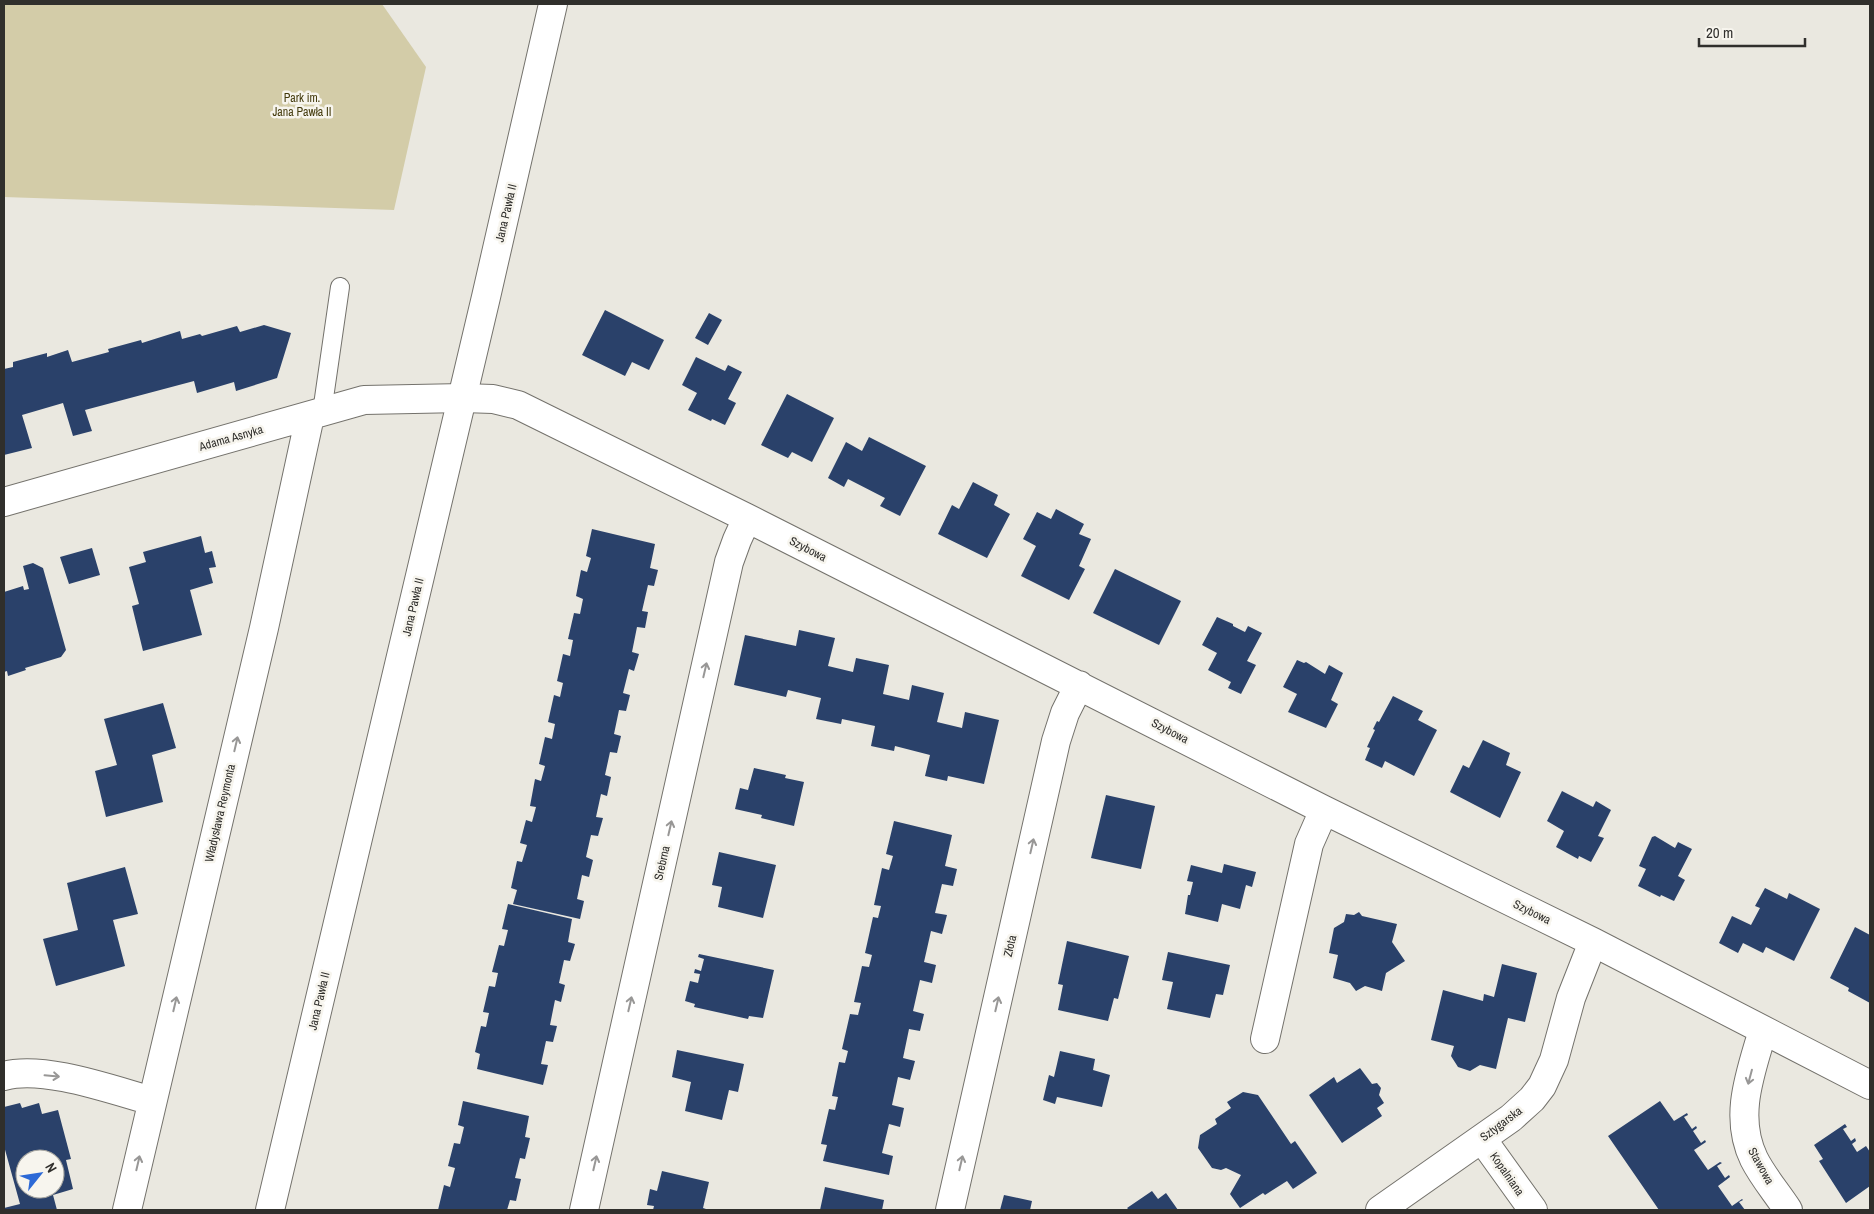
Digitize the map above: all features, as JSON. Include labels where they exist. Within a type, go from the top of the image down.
[{"type":"street","name":"Jana Pawła II","points":[[270,1210],[463,398],[553,4]]},
{"type":"street","name":"Adama Asnyka","points":[[4,502],[364,400],[463,398]]},
{"type":"street","name":"Szybowa","points":[[463,398],[493,399],[518,405],[747,518],[1324,810],[1592,942],[1870,1084]]},
{"type":"street","name":"Władysława Reymonta","points":[[127,1210],[316,414]]},
{"type":"street","name":"Srebrna","points":[[584,1210],[729,562],[747,518]]},
{"type":"street","name":"Złota","points":[[950,1210],[1056,741],[1065,713],[1079,685]]},
{"type":"street","points":[[1265,1039],[1309,844],[1324,810]]},
{"type":"street","name":"Sztygarska","points":[[1380,1210],[1520,1111],[1542,1086],[1554,1060],[1571,998],[1592,942]]},
{"type":"street","name":"Stawowa","points":[[1763,1030],[1746,1092],[1744,1123],[1754,1159],[1788,1210]]},
{"type":"street","points":[[4,1076],[16,1073],[67,1077],[152,1100]]},
{"type":"street","name":"Kopalniana","points":[[1482,1139],[1532,1210]]},
{"type":"lane","points":[[316,414],[340,287]]},
{"type":"green space","name":"Park im. Jana Pawła II","points":[[4,4],[382,4],[426,67],[394,210],[4,197]]},
{"type":"building","points":[[605,310],[664,340],[649,370],[632,362],[625,376],[582,355]]},
{"type":"building","points":[[709,313],[722,320],[708,345],[695,338]]},
{"type":"building","points":[[264,325],[291,333],[277,378],[236,391],[234,382],[197,393],[194,381],[85,410],[92,431],[73,436],[63,403],[22,415],[32,448],[4,455],[4,369],[13,367],[13,362],[47,353],[47,357],[68,350],[72,362],[109,352],[108,349],[141,340],[142,343],[180,331],[182,339],[200,334],[202,336],[237,326],[240,332]]},
{"type":"building","points":[[696,357],[725,371],[728,365],[742,372],[728,399],[736,403],[725,425],[712,419],[711,421],[688,410],[697,393],[682,385]]},
{"type":"building","points":[[787,394],[834,418],[812,462],[792,452],[788,458],[761,445]]},
{"type":"building","points":[[869,437],[926,466],[900,516],[880,506],[885,498],[848,479],[844,487],[828,478],[846,442],[862,451]]},
{"type":"building","points":[[973,482],[998,495],[994,505],[1010,514],[987,558],[938,534],[952,505],[959,509]]},
{"type":"building","points":[[1056,509],[1084,524],[1079,534],[1091,539],[1079,566],[1085,569],[1069,600],[1021,576],[1036,546],[1023,539],[1037,512],[1051,519]]},
{"type":"building","points":[[592,529],[655,544],[650,568],[658,570],[654,586],[648,585],[642,611],[648,612],[645,628],[637,627],[632,652],[639,654],[634,671],[629,669],[623,693],[630,695],[626,711],[619,710],[614,734],[621,736],[617,753],[610,752],[605,775],[611,777],[607,796],[601,794],[596,817],[603,818],[598,836],[591,835],[586,857],[593,860],[589,877],[582,875],[577,899],[584,901],[580,919],[513,904],[517,890],[511,888],[517,861],[522,862],[527,845],[520,843],[526,820],[532,822],[536,807],[530,806],[535,779],[541,781],[545,766],[539,764],[545,737],[552,739],[555,724],[548,722],[554,695],[560,697],[563,683],[557,681],[563,654],[570,656],[573,640],[568,639],[574,613],[580,614],[583,599],[576,596],[581,570],[587,572],[591,558],[586,556]]},
{"type":"building","points":[[201,536],[205,553],[212,551],[216,567],[209,568],[213,583],[190,590],[202,635],[143,651],[132,606],[139,604],[129,567],[146,562],[143,552]]},
{"type":"building","points":[[92,548],[100,575],[69,584],[60,557]]},
{"type":"building","points":[[33,563],[43,568],[66,650],[61,657],[25,668],[26,670],[8,676],[7,671],[4,672],[4,592],[23,586],[24,590],[29,589],[23,566]]},
{"type":"building","points":[[1115,569],[1181,601],[1159,645],[1093,613]]},
{"type":"building","points":[[1217,617],[1245,632],[1248,626],[1262,633],[1247,661],[1256,665],[1241,694],[1228,688],[1231,682],[1208,670],[1217,653],[1202,645]]},
{"type":"building","points":[[799,630],[835,638],[828,666],[853,672],[856,658],[889,665],[883,694],[909,700],[912,685],[944,693],[937,722],[962,728],[965,712],[999,720],[984,784],[948,776],[947,781],[925,776],[930,755],[895,746],[894,751],[871,746],[875,726],[842,719],[841,724],[816,719],[821,698],[788,690],[786,697],[734,685],[745,635],[796,646]]},
{"type":"building","points":[[1297,660],[1306,662],[1325,674],[1329,665],[1343,673],[1331,700],[1338,704],[1326,728],[1288,712],[1297,694],[1283,687]]},
{"type":"building","points":[[1393,696],[1423,711],[1418,720],[1437,730],[1414,776],[1385,761],[1382,768],[1365,760],[1370,748],[1367,747],[1375,730],[1373,729],[1377,721],[1379,722]]},
{"type":"building","points":[[163,703],[176,748],[152,755],[163,802],[106,817],[95,771],[117,765],[104,719]]},
{"type":"building","points":[[1483,740],[1510,753],[1506,765],[1521,772],[1500,818],[1450,792],[1463,765],[1469,768]]},
{"type":"building","points":[[754,768],[786,775],[785,778],[804,782],[794,826],[761,818],[762,815],[735,809],[740,788],[748,790]]},
{"type":"building","points":[[1562,791],[1593,807],[1596,801],[1611,810],[1598,836],[1604,838],[1591,862],[1579,856],[1578,859],[1556,847],[1564,831],[1547,821]]},
{"type":"building","points":[[1106,795],[1155,806],[1141,869],[1091,858]]},
{"type":"building","points":[[894,821],[952,835],[945,866],[957,869],[953,886],[942,884],[935,913],[947,915],[942,934],[931,931],[924,962],[936,965],[932,983],[920,980],[913,1011],[924,1014],[920,1031],[909,1029],[903,1058],[915,1061],[910,1080],[898,1077],[892,1105],[904,1108],[900,1127],[889,1124],[882,1153],[893,1156],[889,1175],[823,1161],[827,1145],[821,1144],[829,1109],[835,1110],[838,1097],[832,1096],[839,1062],[845,1063],[848,1051],[842,1049],[850,1014],[858,1015],[861,1003],[854,1002],[862,966],[869,967],[872,955],[865,953],[873,917],[878,918],[881,906],[874,905],[882,868],[889,870],[893,856],[886,854]]},
{"type":"building","points":[[1655,836],[1675,848],[1678,842],[1692,849],[1678,876],[1685,880],[1674,901],[1661,895],[1660,897],[1638,886],[1646,869],[1639,866],[1652,837]]},
{"type":"building","points":[[719,852],[776,865],[763,918],[718,907],[722,887],[712,885]]},
{"type":"building","points":[[1224,864],[1256,872],[1252,887],[1246,885],[1240,909],[1222,904],[1218,922],[1185,914],[1188,895],[1190,895],[1193,882],[1187,881],[1191,865],[1222,873]]},
{"type":"building","points":[[125,867],[138,914],[113,920],[125,966],[56,986],[43,939],[78,930],[67,883]]},
{"type":"building","points":[[1765,888],[1787,899],[1789,893],[1820,909],[1794,961],[1766,947],[1763,953],[1743,943],[1738,953],[1719,943],[1732,916],[1751,925],[1760,908],[1755,906]]},
{"type":"building","points":[[508,904],[572,919],[568,942],[575,944],[570,961],[564,960],[559,983],[565,985],[561,1002],[555,1000],[550,1025],[557,1026],[553,1042],[546,1041],[541,1064],[548,1065],[543,1085],[477,1069],[480,1054],[475,1052],[481,1026],[486,1027],[489,1013],[483,1012],[489,986],[495,987],[498,973],[492,972],[499,945],[504,946],[508,930],[502,929]]},
{"type":"building","points":[[1359,912],[1362,916],[1397,924],[1392,942],[1405,961],[1386,973],[1382,991],[1365,986],[1356,991],[1350,983],[1333,978],[1338,955],[1329,953],[1334,928],[1344,922],[1346,914],[1354,915]]},
{"type":"building","points":[[1855,927],[1870,935],[1870,1003],[1848,991],[1849,988],[1830,978]]},
{"type":"building","points":[[1067,941],[1129,956],[1118,999],[1114,998],[1108,1021],[1058,1010],[1063,985],[1058,984]]},
{"type":"building","points":[[1168,952],[1230,965],[1223,995],[1216,994],[1210,1018],[1167,1009],[1173,982],[1162,980]]},
{"type":"building","points":[[699,954],[774,970],[763,1018],[749,1016],[748,1019],[694,1007],[695,1004],[685,1001],[690,981],[698,983],[700,974],[694,973],[695,969],[701,971],[704,959],[698,957]]},
{"type":"building","points":[[1502,964],[1537,973],[1525,1022],[1508,1018],[1496,1069],[1480,1065],[1470,1071],[1458,1067],[1451,1056],[1454,1046],[1431,1040],[1443,990],[1483,1001],[1484,994],[1494,997]]},
{"type":"building","points":[[677,1050],[744,1064],[738,1092],[729,1090],[722,1120],[685,1111],[691,1082],[672,1077]]},
{"type":"building","points":[[1060,1051],[1095,1059],[1093,1070],[1110,1075],[1102,1107],[1057,1097],[1055,1104],[1043,1100],[1049,1075],[1054,1077]]},
{"type":"building","points":[[1360,1068],[1372,1084],[1377,1083],[1381,1088],[1379,1095],[1384,1103],[1377,1108],[1382,1116],[1342,1143],[1309,1095],[1334,1077],[1337,1083]]},
{"type":"building","points":[[1243,1092],[1258,1095],[1291,1144],[1295,1141],[1317,1173],[1293,1189],[1287,1181],[1265,1195],[1263,1193],[1240,1208],[1230,1194],[1241,1175],[1226,1168],[1221,1170],[1212,1168],[1198,1148],[1200,1135],[1217,1124],[1215,1119],[1231,1108],[1227,1102]]},
{"type":"building","points":[[463,1101],[529,1116],[525,1137],[530,1138],[525,1159],[520,1158],[515,1178],[521,1179],[516,1201],[510,1200],[507,1210],[438,1210],[444,1185],[450,1187],[455,1168],[448,1166],[454,1143],[460,1144],[464,1127],[458,1125]]},
{"type":"building","points":[[1660,1101],[1674,1121],[1687,1113],[1688,1115],[1684,1117],[1692,1129],[1696,1126],[1697,1128],[1693,1131],[1701,1143],[1705,1140],[1706,1142],[1694,1150],[1708,1170],[1720,1162],[1722,1163],[1717,1166],[1725,1178],[1729,1175],[1730,1177],[1718,1186],[1732,1206],[1742,1199],[1739,1202],[1745,1210],[1659,1210],[1608,1136]]},
{"type":"building","points":[[20,1103],[22,1108],[39,1103],[42,1114],[58,1110],[71,1159],[66,1160],[73,1189],[65,1191],[65,1149],[15,1149],[15,1186],[4,1146],[4,1107]]},
{"type":"building","points":[[1845,1124],[1847,1127],[1843,1129],[1851,1141],[1855,1138],[1856,1141],[1852,1144],[1857,1152],[1866,1146],[1870,1152],[1870,1186],[1846,1203],[1819,1161],[1823,1159],[1814,1145]]},
{"type":"building","points":[[662,1171],[709,1182],[703,1208],[709,1210],[653,1210],[654,1206],[647,1205],[650,1189],[657,1191]]},
{"type":"building","points":[[825,1187],[884,1200],[882,1210],[820,1210]]},
{"type":"building","points":[[1152,1191],[1158,1199],[1166,1193],[1178,1210],[1129,1210],[1127,1208]]},
{"type":"building","points":[[1004,1195],[1032,1201],[1030,1210],[1000,1210]]},
{"type":"building","points":[[19,1199],[54,1199],[57,1210],[4,1210],[4,1208],[20,1204]]}]
